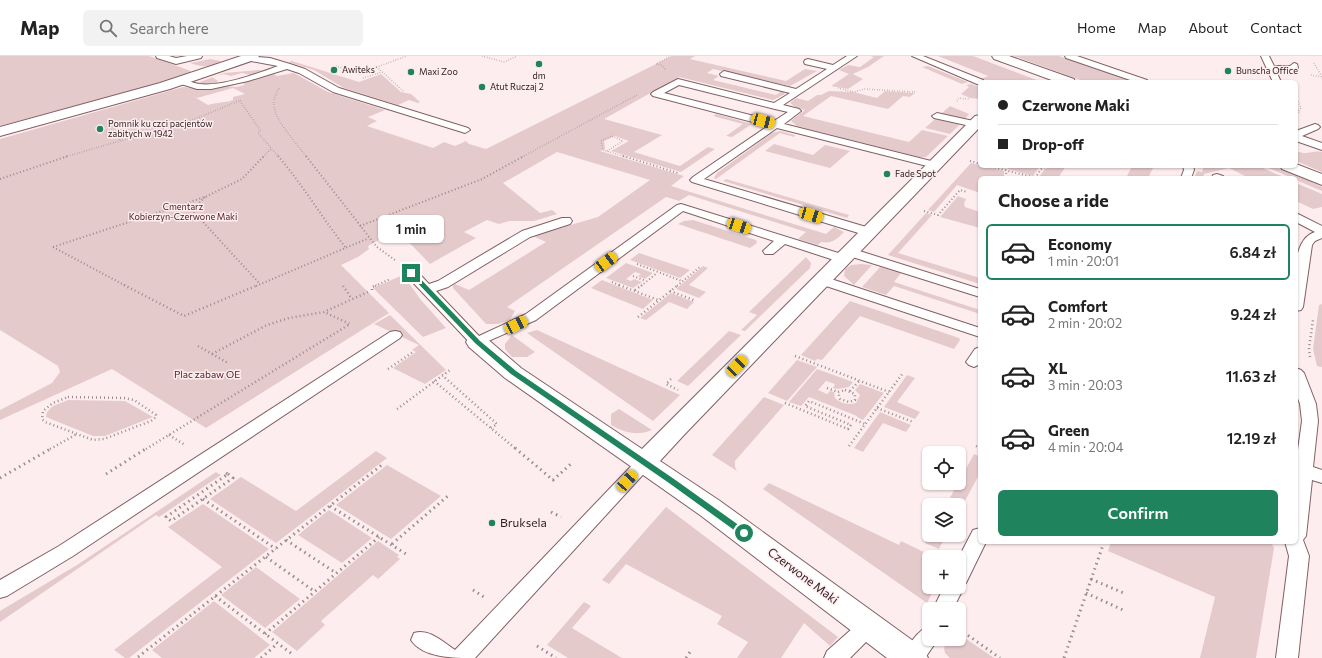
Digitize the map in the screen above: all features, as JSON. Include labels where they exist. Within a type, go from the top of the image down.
[{"type":"street","points":[[234,56],[251,57]]},
{"type":"street","points":[[998,56],[1064,80]]},
{"type":"street","points":[[0,132],[181,81],[251,57]]},
{"type":"street","points":[[644,463],[846,255],[978,122]]},
{"type":"street","points":[[1293,168],[1322,180]]},
{"type":"street","name":"Czerwone Maki","points":[[477,342],[513,373],[710,508],[912,658]]},
{"type":"lane","points":[[160,56],[176,61],[198,56]]},
{"type":"lane","points":[[775,106],[854,56]]},
{"type":"lane","points":[[916,56],[978,81]]},
{"type":"lane","points":[[1069,56],[1138,80]]},
{"type":"lane","points":[[1265,56],[1276,80]]},
{"type":"lane","points":[[251,57],[287,66],[312,75],[323,84],[336,90],[465,130]]},
{"type":"lane","points":[[808,62],[834,68]]},
{"type":"lane","points":[[915,66],[931,62]]},
{"type":"lane","points":[[181,81],[202,87],[237,84],[287,66]]},
{"type":"lane","points":[[1271,68],[1292,69],[1294,66]]},
{"type":"lane","points":[[724,74],[799,91]]},
{"type":"lane","points":[[869,232],[696,180],[697,179],[776,125],[796,111],[678,82],[656,94],[706,111],[776,125],[849,147],[935,165]]},
{"type":"lane","points":[[937,116],[978,122]]},
{"type":"lane","points":[[1298,133],[1315,126]]},
{"type":"lane","points":[[1298,134],[1322,147]]},
{"type":"lane","points":[[411,273],[428,289],[477,342],[531,317],[681,207],[783,240],[846,255],[978,291]]},
{"type":"lane","points":[[1298,218],[1322,232]]},
{"type":"lane","points":[[428,289],[443,284],[526,234],[566,221]]},
{"type":"lane","points":[[1298,295],[1306,245],[1308,240],[1322,232]]},
{"type":"lane","points":[[769,251],[783,240]]},
{"type":"lane","points":[[822,280],[978,332]]},
{"type":"lane","points":[[0,590],[66,551],[395,335]]},
{"type":"lane","points":[[1298,378],[1308,404],[1309,412],[1298,520]]},
{"type":"lane","points":[[461,658],[644,463]]},
{"type":"lane","points":[[1304,471],[1322,477]]},
{"type":"lane","points":[[966,563],[978,539]]},
{"type":"lane","points":[[1287,658],[1299,556],[1296,544]]},
{"type":"lane","points":[[836,658],[869,626]]},
{"type":"lane","points":[[422,640],[449,658]]},
{"type":"lane","points":[[912,658],[922,646]]},
{"type":"path","points":[[333,66],[360,74],[407,56]]},
{"type":"path","points":[[482,56],[504,62],[517,56]]},
{"type":"path","points":[[666,73],[664,67],[656,64],[671,56]]},
{"type":"path","points":[[1312,59],[1322,76]]},
{"type":"path","points":[[377,67],[404,91],[408,92]]},
{"type":"path","points":[[363,79],[382,72]]},
{"type":"path","points":[[799,91],[821,94],[832,87],[854,92],[864,89],[916,92]]},
{"type":"path","points":[[360,226],[482,179],[642,92]]},
{"type":"path","points":[[274,99],[274,108],[291,139],[377,247],[411,273]]},
{"type":"path","points":[[0,179],[121,140],[195,119],[240,101],[260,130],[258,133],[298,180],[346,248]]},
{"type":"path","points":[[102,129],[121,140]]},
{"type":"path","points":[[607,152],[623,141],[612,136],[601,141],[603,150],[607,152],[697,179]]},
{"type":"path","points":[[271,149],[242,179],[205,197],[53,247],[184,316],[369,238]]},
{"type":"path","points":[[970,162],[978,164]]},
{"type":"path","points":[[997,168],[1028,176]]},
{"type":"path","points":[[1006,170],[1007,176]]},
{"type":"path","points":[[924,211],[938,215],[960,190],[967,192]]},
{"type":"path","points":[[205,197],[192,210],[260,284]]},
{"type":"path","points":[[631,262],[682,281]]},
{"type":"path","points":[[638,317],[700,266]]},
{"type":"path","points":[[634,291],[658,272]]},
{"type":"path","points":[[633,276],[646,281]]},
{"type":"path","points":[[608,280],[658,300]]},
{"type":"path","points":[[343,286],[352,299]]},
{"type":"path","points":[[670,291],[696,301]]},
{"type":"path","points":[[212,354],[267,324],[289,318],[324,312],[368,292]]},
{"type":"path","points":[[106,474],[350,324],[324,312]]},
{"type":"path","points":[[1311,361],[1309,348],[1313,318]]},
{"type":"path","points":[[198,346],[228,362]]},
{"type":"path","points":[[388,369],[413,352]]},
{"type":"path","points":[[795,356],[889,392]]},
{"type":"path","points":[[397,408],[450,370]]},
{"type":"path","points":[[849,446],[903,373]]},
{"type":"path","points":[[442,376],[496,424],[491,428]]},
{"type":"path","points":[[671,379],[666,384],[671,387]]},
{"type":"path","points":[[850,390],[859,380]]},
{"type":"path","points":[[434,381],[553,480],[573,462]]},
{"type":"path","points":[[827,388],[838,392],[842,390],[850,390],[856,396],[855,400],[849,402],[840,399],[838,392]]},
{"type":"path","points":[[68,397],[124,398],[134,400],[156,415],[156,417],[151,421],[104,439],[93,440],[77,434],[45,422],[42,419],[43,411],[53,403],[68,397]]},
{"type":"path","points":[[785,403],[848,429],[852,425],[805,406],[809,401],[866,424]]},
{"type":"path","points":[[877,408],[913,422]]},
{"type":"path","points":[[0,478],[77,434]]},
{"type":"path","points":[[138,657],[383,464]]},
{"type":"path","points":[[228,474],[166,517],[171,521],[228,481]]},
{"type":"path","points":[[392,544],[449,495]]},
{"type":"path","points":[[203,499],[276,549]]},
{"type":"path","points":[[330,506],[406,554]]},
{"type":"path","points":[[264,634],[379,536]]},
{"type":"path","points":[[286,540],[336,573]]},
{"type":"path","points":[[1064,658],[1103,544]]},
{"type":"path","points":[[266,557],[314,591]]},
{"type":"path","points":[[1091,579],[1126,594]]},
{"type":"path","points":[[473,590],[490,600]]},
{"type":"path","points":[[1086,593],[1123,610]]},
{"type":"path","points":[[215,596],[292,654]]},
{"type":"path","points":[[966,634],[1000,658]]},
{"type":"path","points":[[261,658],[277,644]]},
{"type":"path","points":[[537,646],[556,658]]},
{"type":"path","points":[[686,658],[692,649]]},
{"type":"green space","points":[[0,56],[149,56],[191,71],[190,73],[138,89],[0,126]]},
{"type":"green space","points":[[672,56],[695,56],[690,59],[786,81],[805,69],[817,71],[790,86],[713,69],[707,73],[719,76],[713,80],[776,95],[782,91],[785,94],[773,100],[679,77],[604,119],[662,135],[634,152],[680,166],[708,147],[715,149],[681,172],[611,151],[629,141],[615,136],[604,141],[605,149],[600,151],[684,176],[671,186],[826,234],[834,227],[844,232],[834,240],[821,242],[818,245],[798,239],[806,232],[689,195],[679,201],[666,197],[507,307],[515,311],[510,320],[498,324],[486,324],[453,288],[453,285],[455,284],[469,290],[546,242],[535,237],[536,235],[551,229],[553,230],[598,217],[650,180],[557,152],[503,183],[540,213],[552,210],[557,214],[534,221],[509,221],[499,224],[487,220],[464,232],[476,238],[430,264],[397,230],[368,246],[369,249],[358,257],[341,265],[389,313],[206,428],[112,369],[0,420],[0,410],[52,383],[60,372],[58,366],[0,330],[0,139],[183,87],[199,89],[226,86],[236,87],[245,85],[243,83],[244,81],[272,73],[277,76],[294,73],[328,92],[385,110],[368,117],[377,121],[367,126],[433,148],[444,142],[455,146],[466,141],[469,144],[486,149]],"holes":[[[233,88],[245,94],[233,97],[233,100],[227,102],[208,105],[193,96],[197,98]]]},
{"type":"green space","points":[[870,56],[884,56],[868,67],[853,74],[863,79],[848,89],[831,86],[849,74],[839,70],[848,65],[860,67],[874,57]]},
{"type":"green space","points":[[938,56],[973,56],[1037,80],[980,79],[988,76]]},
{"type":"green space","points":[[1014,56],[1059,56],[1128,80],[1080,80]]},
{"type":"green space","points":[[210,59],[221,61],[213,65],[206,66],[190,63]]},
{"type":"green space","points":[[292,61],[359,82],[381,74],[401,92],[411,94],[420,102],[418,103],[409,100],[398,105],[344,88],[314,70],[288,62]]},
{"type":"green space","points":[[928,66],[968,82],[962,84],[922,67]]},
{"type":"green space","points":[[258,70],[266,71],[250,75],[242,73],[231,76],[224,74],[216,76],[224,73]]},
{"type":"green space","points":[[212,77],[218,81],[215,84],[197,83]]},
{"type":"green space","points":[[971,84],[978,86],[978,99],[970,98],[961,94],[969,87],[966,85]]},
{"type":"green space","points":[[829,91],[853,92],[877,98],[885,91],[915,93],[910,97],[903,96],[888,109],[831,96],[803,116],[909,142],[922,130],[948,136],[926,157],[919,157],[797,126],[791,121],[805,110],[795,107],[790,103],[796,98],[808,101],[817,95],[821,95]]},
{"type":"green space","points":[[950,106],[969,114],[965,119],[942,113]]},
{"type":"green space","points":[[716,114],[752,124],[732,137],[726,136],[743,124],[713,116]]},
{"type":"green space","points":[[935,119],[960,124],[950,134],[925,128]]},
{"type":"green space","points":[[780,131],[795,135],[794,137],[780,133],[716,179],[714,178],[717,173],[772,133]]},
{"type":"green space","points":[[774,144],[813,155],[825,145],[850,151],[830,168],[765,151]]},
{"type":"green space","points":[[1298,152],[1304,153],[1322,152],[1322,172],[1298,162]]},
{"type":"green space","points":[[971,163],[978,165],[978,168],[992,168],[1004,171],[1004,176],[978,176],[978,192],[957,185],[934,212],[928,210]]},
{"type":"green space","points":[[1008,168],[1039,168],[1033,176]]},
{"type":"green space","points":[[1065,168],[1059,176],[1040,176],[1045,169]]},
{"type":"green space","points":[[1131,168],[1153,168],[1149,176],[1127,176]]},
{"type":"green space","points":[[1203,168],[1229,168],[1204,174],[1204,176],[1195,176],[1197,171],[1202,172]]},
{"type":"green space","points":[[1229,168],[1263,168],[1281,176],[1245,176]]},
{"type":"green space","points":[[1269,168],[1279,168],[1294,174],[1322,187],[1322,191],[1298,181],[1298,176],[1287,176]]},
{"type":"green space","points":[[726,179],[849,215],[847,218],[723,181]]},
{"type":"green space","points":[[1298,184],[1322,194],[1322,207],[1313,209],[1298,202]]},
{"type":"green space","points":[[958,196],[966,199],[964,204],[965,207],[978,211],[978,227],[940,217]]},
{"type":"green space","points":[[926,213],[932,215],[898,253],[978,277],[978,283],[888,255]]},
{"type":"green space","points":[[693,220],[756,240],[757,243],[750,248],[678,224],[684,221]]},
{"type":"green space","points":[[639,253],[690,270],[680,278],[630,260]]},
{"type":"green space","points":[[806,257],[811,263],[810,268],[745,331],[741,330],[757,315],[749,312]]},
{"type":"green space","points":[[626,263],[653,273],[645,279],[638,276],[641,274],[635,272],[626,279],[631,281],[634,279],[642,282],[633,288],[606,278]]},
{"type":"green space","points":[[851,265],[872,265],[854,285],[844,276],[845,269]]},
{"type":"green space","points":[[703,266],[708,268],[689,285],[706,292],[699,298],[676,289]]},
{"type":"green space","points":[[880,267],[901,273],[894,282],[978,309],[978,313],[894,286],[886,295],[862,287]]},
{"type":"green space","points":[[403,275],[421,300],[446,328],[423,337],[373,288]]},
{"type":"green space","points":[[602,280],[653,300],[643,309],[591,288]]},
{"type":"green space","points":[[671,293],[694,302],[687,309],[669,302],[646,320],[640,318]]},
{"type":"green space","points":[[850,301],[959,338],[960,340],[954,349],[860,316],[822,360],[817,359],[815,361],[801,355]]},
{"type":"green space","points":[[1322,304],[1322,367],[1317,366],[1313,349],[1319,305]]},
{"type":"green space","points":[[390,315],[446,370],[425,384],[393,368],[416,352],[412,350],[419,345],[374,324]]},
{"type":"green space","points":[[537,330],[680,395],[653,421],[527,333]]},
{"type":"green space","points":[[729,331],[741,335],[688,386],[677,381]]},
{"type":"green space","points":[[512,335],[535,352],[527,357],[512,357],[505,349],[505,344]]},
{"type":"green space","points":[[797,360],[817,367],[787,401],[768,393]]},
{"type":"green space","points":[[817,369],[853,382],[849,387],[837,389],[833,388],[835,384],[826,381],[818,390],[827,394],[830,391],[834,392],[835,398],[842,403],[856,403],[860,395],[855,390],[860,384],[884,393],[863,420],[857,416],[809,397],[801,406],[789,402]]},
{"type":"green space","points":[[907,375],[915,378],[897,402],[920,412],[915,419],[884,407]]},
{"type":"green space","points":[[764,397],[784,405],[735,461],[737,471],[712,455]]},
{"type":"green space","points":[[68,400],[125,401],[153,417],[105,436],[93,436],[46,417],[47,412],[53,406]]},
{"type":"green space","points":[[619,409],[652,430],[641,433],[631,433],[611,425],[611,414]]},
{"type":"green space","points":[[880,412],[911,425],[906,432],[883,423],[863,452],[854,448]]},
{"type":"green space","points":[[376,451],[387,458],[276,543],[210,499],[241,477],[296,511]]},
{"type":"green space","points":[[974,454],[978,456],[978,477],[966,499],[950,498],[954,490],[966,490],[966,469]]},
{"type":"green space","points":[[387,465],[441,496],[391,539],[336,505]]},
{"type":"green space","points":[[216,472],[221,475],[159,517],[156,515],[0,622],[0,611],[77,565]]},
{"type":"green space","points":[[769,483],[899,545],[901,541],[922,551],[922,594],[932,594],[928,602],[926,602],[763,489]]},
{"type":"green space","points":[[203,504],[269,549],[129,658],[125,658],[114,650],[222,567],[168,527]]},
{"type":"green space","points":[[666,507],[838,637],[830,646],[804,623],[781,658],[737,658],[748,642],[717,624],[722,616],[626,564],[609,584],[602,580]]},
{"type":"green space","points":[[329,510],[372,538],[342,563],[298,535]]},
{"type":"green space","points":[[378,541],[399,555],[397,557],[400,559],[378,579],[373,575],[321,621],[325,625],[297,651],[272,632]]},
{"type":"green space","points":[[926,542],[942,542],[939,549]]},
{"type":"green space","points":[[1110,544],[1272,544],[1274,548],[1256,658],[1200,658],[1215,597],[1108,551]]},
{"type":"green space","points":[[256,567],[300,599],[265,628],[221,595]]},
{"type":"green space","points":[[214,601],[270,645],[254,658],[162,658],[152,650]]},
{"type":"green space","points":[[584,602],[591,606],[572,628],[622,658],[568,658],[547,645]]},
{"type":"green space","points":[[966,639],[994,658],[950,658],[945,653],[945,646],[966,646]]},
{"type":"place","name":"dm","points":[[539,64]]},
{"type":"place","name":"Awiteks","points":[[334,70]]},
{"type":"place","name":"Bunscha Office","points":[[1228,71]]},
{"type":"place","name":"Maxi Zoo","points":[[411,72]]},
{"type":"place","name":"Atut Ruczaj 2","points":[[482,87]]},
{"type":"place","name":"Pomnik ku czci pacjentów zabitych w 1942","points":[[100,129]]},
{"type":"place","name":"Fade Spot","points":[[887,174]]},
{"type":"place","name":"Bruksela","points":[[492,523]]},
{"type":"route","points":[[411,273],[428,289],[477,342],[513,373],[610,441],[672,481],[744,533]]},
{"type":"park label","name":"Cmentarz Kobierzyn-Czerwone Maki","points":[[183,212]]},
{"type":"park label","name":"Plac zabaw OE","points":[[207,374]]}]
